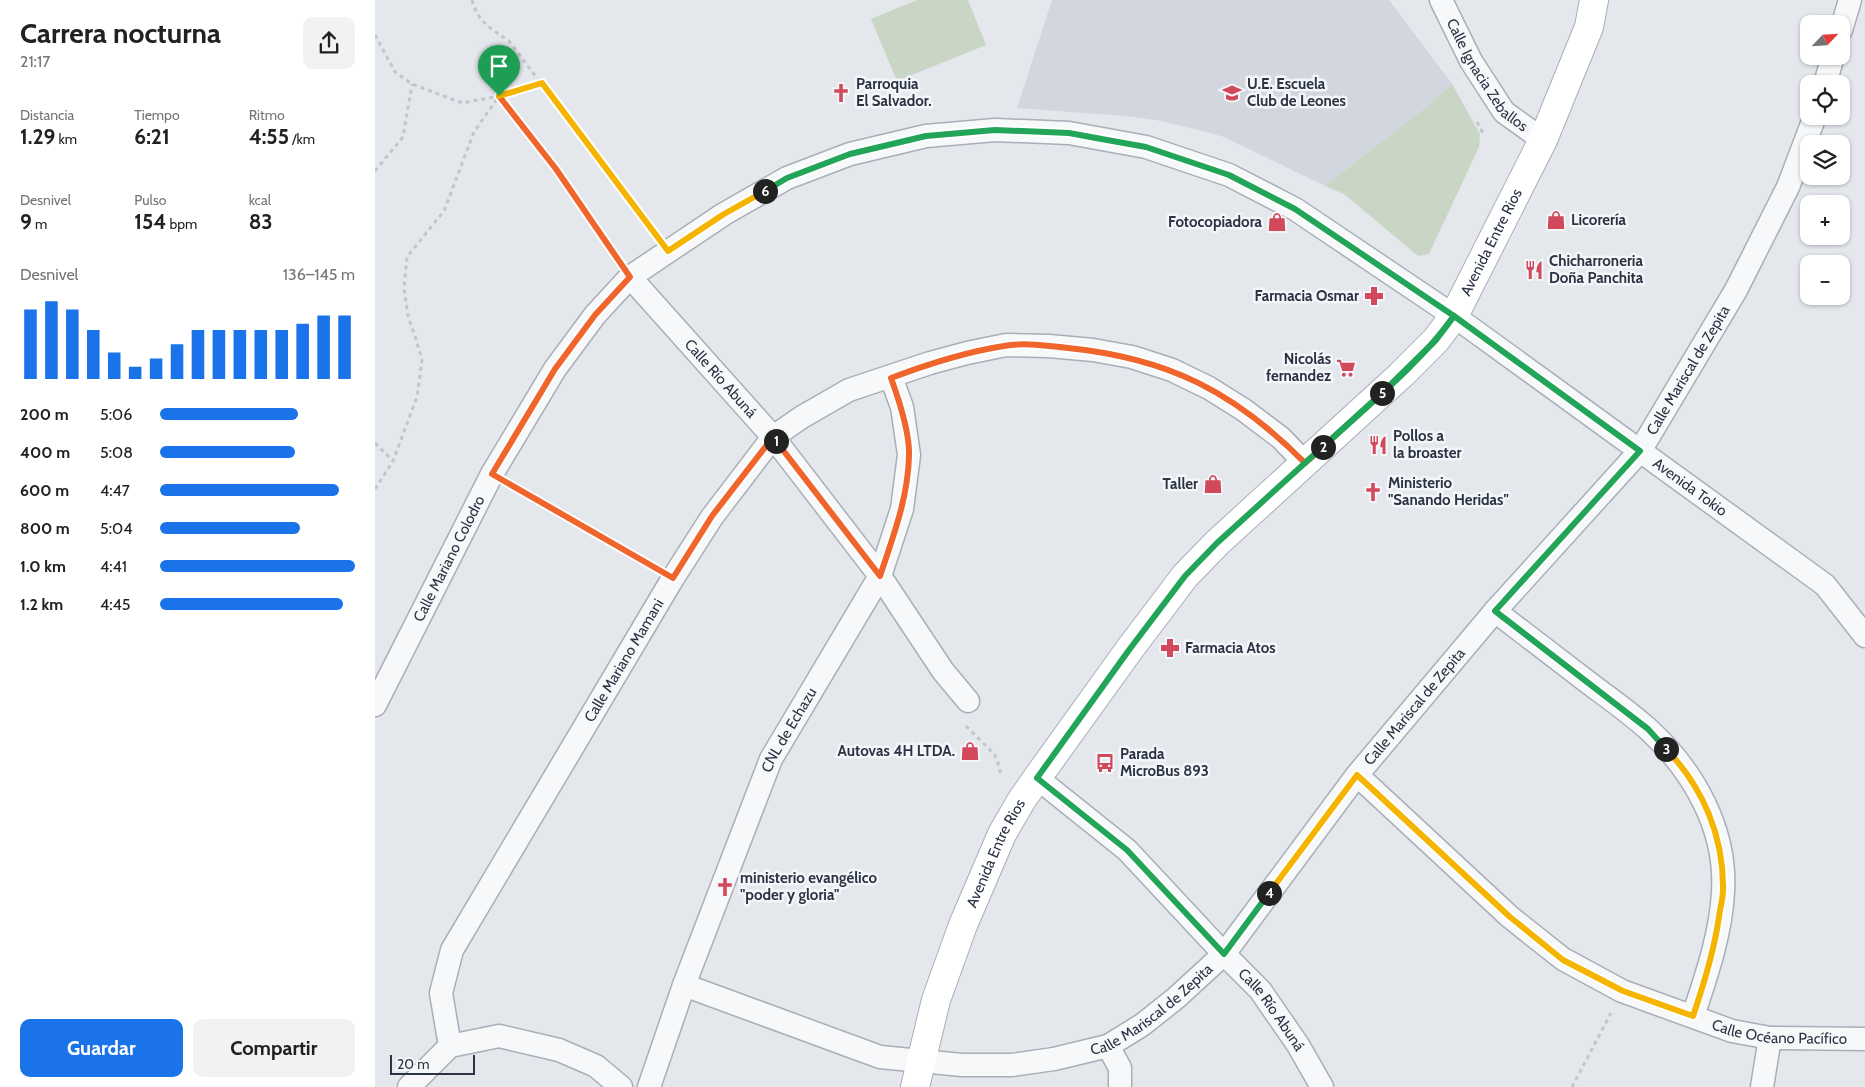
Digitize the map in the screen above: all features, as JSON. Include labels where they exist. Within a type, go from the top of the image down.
[{"type":"main road","name":"Avenida Entre Rios","points":[[918,1074],[936,1000],[963,925],[1002,834],[1021,801],[1129,650],[1185,576],[1217,543],[1401,375],[1436,340],[1454,316],[1543,140],[1589,27],[1594,0]]},
{"type":"street","name":"Calle Ignacia Zeballos","points":[[1441,0],[1471,61],[1504,112],[1543,140]]},
{"type":"street","points":[[1846,15],[1850,0]]},
{"type":"street","name":"Calle Mariscal de Zepita","points":[[684,985],[880,1057],[918,1074],[962,1065],[1012,1065],[1054,1059],[1108,1046],[1142,1025],[1176,998],[1224,954],[1357,775],[1495,611],[1640,451],[1736,290],[1788,187],[1812,125]]},
{"type":"street","name":"Calle Mariano Colodro","points":[[375,705],[492,474],[555,369],[595,315],[630,277],[724,214],[787,178],[850,154],[926,136],[995,130],[1069,133],[1146,147],[1229,175],[1295,209],[1454,316]]},
{"type":"street","name":"Calle Río Abuná","points":[[630,277],[773,437],[880,576],[943,671],[968,701]]},
{"type":"street","name":"Avenida Tokio","points":[[1454,316],[1825,585],[1865,636]]},
{"type":"street","name":"Calle Mariano Mamani","points":[[450,1046],[441,993],[452,950],[673,578],[712,516],[773,437],[802,417],[849,390],[967,353],[1006,345],[1093,350],[1132,358],[1172,370],[1209,388],[1244,410],[1281,438],[1305,463]]},
{"type":"street","name":"CNL de Echazu","points":[[649,1087],[684,985],[771,759],[880,576],[902,509],[909,455],[902,407],[891,378]]},
{"type":"street","points":[[1495,611],[1648,729],[1676,759],[1700,794],[1712,821],[1721,854],[1723,892],[1717,932],[1707,973],[1693,1016]]},
{"type":"street","name":"Calle Océano Pacífico","points":[[1357,775],[1510,917],[1563,960],[1623,991],[1732,1031],[1771,1038],[1865,1039]]},
{"type":"street","name":"Calle Río Abuná","points":[[1037,778],[1127,850],[1260,990],[1298,1044],[1322,1087]]},
{"type":"street","points":[[409,1087],[450,1046],[499,1036],[559,1050],[596,1066],[621,1087]]},
{"type":"street","points":[[1762,1087],[1771,1038]]},
{"type":"street","points":[[1108,1046],[1120,1068],[1120,1087]]},
{"type":"path","points":[[472,0],[476,14],[488,27],[509,41],[668,251]]},
{"type":"path","points":[[375,35],[395,72],[412,84],[462,103],[499,96],[542,83]]},
{"type":"path","points":[[375,171],[403,137],[412,84]]},
{"type":"path","points":[[499,96],[556,169],[630,277]]},
{"type":"path","points":[[375,489],[393,461],[417,397],[421,360],[408,316],[404,288],[407,256],[444,211],[474,132],[499,96]]},
{"type":"path","points":[[375,444],[393,461]]},
{"type":"path","points":[[492,474],[673,578]]},
{"type":"path","points":[[973,734],[997,759],[1001,775]]},
{"type":"path","points":[[1572,1087],[1623,991]]},
{"type":"shaded area","name":"U.E. Escuela Club de Leones","points":[[1052,0],[1389,0],[1452,84],[1431,103],[1325,186],[1224,137],[1199,130],[1156,120],[1125,116],[1017,108]]},
{"type":"green space","points":[[917,0],[968,0],[986,45],[897,81],[871,19]]},
{"type":"green space","points":[[1452,84],[1480,134],[1479,147],[1429,254],[1418,256],[1344,194],[1325,186],[1431,103]]},
{"type":"place","name":"Parroquia El Salvador.","points":[[841,93]]},
{"type":"place","name":"U.E. Escuela Club de Leones","points":[[1232,93]]},
{"type":"place","name":"Licorería","points":[[1556,220]]},
{"type":"place","name":"Fotocopiadora","points":[[1277,222]]},
{"type":"place","name":"Chicharroneria Doña Panchita","points":[[1534,270]]},
{"type":"place","name":"Farmacia Osmar","points":[[1374,296]]},
{"type":"place","name":"Nicolás fernandez","points":[[1346,368]]},
{"type":"place","name":"Pollos a la broaster","points":[[1378,445]]},
{"type":"place","name":"Taller","points":[[1213,484]]},
{"type":"place","name":"Ministerio \"Sanando Heridas\"","points":[[1373,492]]},
{"type":"place","name":"Farmacia Atos","points":[[1170,648]]},
{"type":"place","name":"Autovas 4H LTDA.","points":[[970,751]]},
{"type":"place","name":"Parada MicroBus 893","points":[[1105,763]]},
{"type":"place","name":"ministerio evangélico \"poder y gloria\"","points":[[725,887]]},
{"type":"route","points":[[499,96],[542,83],[668,251],[724,214],[787,178],[850,154],[926,136],[995,130],[1069,133],[1146,147],[1229,175],[1295,209],[1454,316],[1436,340],[1401,375],[1353,419],[1305,463],[1217,543],[1185,576],[1037,778],[1127,850],[1224,954],[1357,775],[1510,917],[1563,960],[1623,991],[1693,1016],[1707,973],[1717,932],[1723,892],[1721,854],[1712,821],[1700,794],[1676,759],[1648,729],[1495,611],[1640,451],[1454,316],[1436,340],[1401,375],[1305,463],[1281,438],[1244,410],[1209,388],[1172,370],[1132,358],[1093,350],[1006,345],[930,363],[891,378],[902,407],[909,455],[902,509],[880,576],[773,437],[712,516],[673,578],[492,474],[555,369],[595,315],[630,277],[556,169],[499,96]]}]
